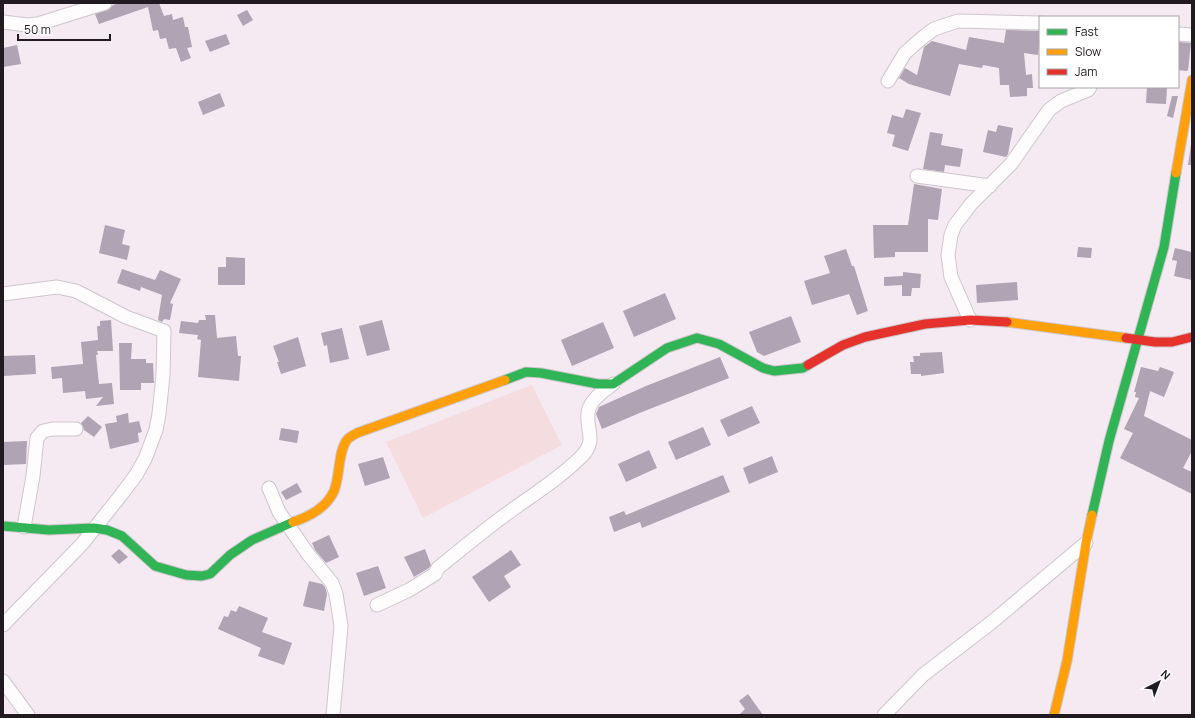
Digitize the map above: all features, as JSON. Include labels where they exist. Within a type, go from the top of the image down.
[{"type":"street","points":[[3,22],[27,25],[38,24],[105,3]]},
{"type":"street","points":[[888,81],[905,53],[934,29],[958,21],[1039,23]]},
{"type":"street","points":[[1179,34],[1192,35]]},
{"type":"street","points":[[1054,715],[1067,661],[1086,543],[1109,441],[1164,247],[1182,131],[1192,80]]},
{"type":"street","points":[[970,320],[951,277],[948,255],[951,235],[962,214],[1011,164],[1049,110],[1061,100],[1088,90],[1089,88]]},
{"type":"street","points":[[917,176],[990,186]]},
{"type":"street","points":[[3,294],[57,287],[76,291],[126,317],[164,331],[163,375],[158,414],[151,445],[145,459],[136,475],[82,544],[3,625]]},
{"type":"street","points":[[377,605],[408,590],[435,574],[438,568],[478,535],[540,490],[583,455],[590,443],[588,412],[590,405],[604,391],[667,348],[697,338],[719,344],[763,368],[781,371],[803,368],[843,345],[865,337],[925,324],[970,320],[1014,322],[1155,342],[1166,342],[1192,337]]},
{"type":"street","points":[[3,526],[49,530],[94,528],[107,530],[122,536],[155,566],[186,575],[202,576],[210,574],[230,555],[252,540],[314,513],[326,502],[334,491],[343,447],[347,440],[357,433],[526,372],[541,372],[598,384],[613,384]]},
{"type":"street","points":[[24,527],[33,476],[37,438],[43,432],[53,429],[76,429]]},
{"type":"street","points":[[268,488],[279,512],[308,554],[332,583],[336,594],[341,626],[333,715]]},
{"type":"street","points":[[884,715],[923,675],[992,622],[1086,543]]},
{"type":"street","points":[[3,681],[28,715]]},
{"type":"shaded area","points":[[532,385],[562,445],[423,518],[386,442]]},
{"type":"building","points":[[119,3],[159,3],[164,16],[172,14],[173,20],[183,17],[185,27],[188,27],[192,47],[187,48],[191,58],[181,62],[176,48],[169,49],[166,38],[160,39],[158,30],[153,31],[148,7],[99,24],[95,14],[108,10],[113,5]]},
{"type":"building","points":[[247,10],[253,20],[243,26],[237,15]]},
{"type":"building","points":[[1006,30],[1039,31],[1038,55],[1024,53],[1026,75],[1032,74],[1033,88],[1027,88],[1027,96],[1010,97],[1009,85],[1000,85],[999,68],[983,65],[982,68],[959,64],[950,96],[909,84],[899,78],[905,68],[917,75],[924,47],[932,41],[966,50],[969,37],[1004,43]]},
{"type":"building","points":[[226,34],[230,44],[210,52],[205,41]]},
{"type":"building","points":[[1179,42],[1191,43],[1187,71],[1179,70]]},
{"type":"building","points":[[17,45],[21,64],[3,67],[3,48]]},
{"type":"building","points":[[1147,88],[1167,88],[1166,104],[1146,103]]},
{"type":"building","points":[[220,93],[225,106],[203,115],[198,102]]},
{"type":"building","points":[[1172,96],[1178,96],[1173,118],[1167,116]]},
{"type":"building","points":[[906,109],[921,113],[908,151],[892,146],[895,135],[887,133],[892,115],[903,118]]},
{"type":"building","points":[[998,125],[1013,128],[1008,154],[1006,157],[983,152],[988,130],[996,132]]},
{"type":"building","points":[[930,132],[943,134],[941,145],[963,149],[960,167],[945,165],[944,172],[923,169]]},
{"type":"building","points":[[1192,138],[1192,159],[1191,165],[1188,165]]},
{"type":"building","points":[[914,184],[942,189],[938,220],[928,219],[928,252],[895,252],[895,257],[874,258],[873,225],[908,225]]},
{"type":"building","points":[[105,225],[125,230],[122,244],[130,246],[127,260],[99,253]]},
{"type":"building","points":[[1078,247],[1092,248],[1091,258],[1077,257]]},
{"type":"building","points":[[1175,248],[1192,252],[1192,280],[1174,276],[1177,261],[1172,260]]},
{"type":"building","points":[[846,249],[852,266],[854,266],[868,311],[857,315],[849,294],[812,305],[804,281],[830,273],[824,256]]},
{"type":"building","points":[[226,257],[245,258],[245,285],[218,285],[218,267],[226,267]]},
{"type":"building","points":[[122,269],[155,280],[160,270],[181,279],[170,303],[173,304],[170,320],[164,319],[162,322],[158,320],[162,295],[141,287],[140,291],[117,283]]},
{"type":"building","points":[[903,272],[921,274],[920,288],[912,288],[911,296],[902,296],[902,285],[884,286],[884,277],[903,276]]},
{"type":"building","points":[[1017,282],[1018,300],[977,303],[976,285]]},
{"type":"building","points":[[665,293],[676,319],[634,337],[623,311]]},
{"type":"building","points":[[205,315],[215,315],[217,338],[236,336],[238,356],[241,356],[239,381],[198,377],[201,340],[197,339],[198,335],[179,333],[181,321],[198,323],[199,320],[206,320]]},
{"type":"building","points":[[791,316],[801,342],[764,356],[757,352],[749,332]]},
{"type":"building","points":[[111,320],[113,351],[97,351],[98,355],[96,355],[99,384],[112,383],[114,404],[96,406],[103,397],[86,399],[85,391],[63,393],[62,378],[52,379],[51,367],[83,364],[81,342],[98,340],[97,326],[100,326],[100,321]]},
{"type":"building","points":[[382,320],[390,350],[367,356],[359,326]]},
{"type":"building","points":[[603,322],[614,348],[572,366],[561,340]]},
{"type":"building","points":[[342,328],[349,359],[330,363],[327,345],[324,346],[321,333]]},
{"type":"building","points":[[298,337],[306,366],[281,374],[277,362],[279,362],[273,346]]},
{"type":"building","points":[[119,343],[132,343],[131,359],[146,359],[146,363],[153,363],[154,383],[141,383],[141,390],[120,390]]},
{"type":"building","points":[[942,352],[944,373],[921,376],[921,374],[911,374],[910,362],[914,362],[913,356],[920,356],[920,353]]},
{"type":"building","points":[[35,355],[36,374],[3,376],[3,356]]},
{"type":"building","points":[[720,357],[729,378],[602,429],[596,414],[599,407],[646,386]]},
{"type":"building","points":[[1141,367],[1158,371],[1160,367],[1174,372],[1164,397],[1150,391],[1144,416],[1192,440],[1192,451],[1183,468],[1192,472],[1192,494],[1120,458],[1133,433],[1124,429],[1139,398],[1135,397],[1136,392],[1134,392]]},
{"type":"building","points":[[752,406],[760,423],[728,437],[720,420]]},
{"type":"building","points":[[128,413],[129,423],[139,421],[142,432],[138,433],[139,442],[110,449],[105,424],[117,422],[116,416]]},
{"type":"building","points":[[88,416],[102,427],[94,437],[84,430],[81,423]]},
{"type":"building","points":[[703,427],[711,445],[676,460],[668,442]]},
{"type":"building","points":[[281,428],[299,431],[297,443],[279,440]]},
{"type":"building","points":[[27,441],[26,464],[3,465],[3,442]]},
{"type":"building","points":[[649,450],[657,468],[626,482],[618,464]]},
{"type":"building","points":[[772,456],[778,472],[749,484],[743,468]]},
{"type":"building","points":[[383,457],[390,478],[365,486],[358,464]]},
{"type":"building","points":[[723,475],[730,492],[642,528],[640,522],[614,532],[609,517],[624,511],[626,515]]},
{"type":"building","points":[[297,483],[302,492],[286,500],[281,492]]},
{"type":"building","points":[[329,535],[339,557],[326,563],[315,550],[312,543]]},
{"type":"building","points":[[119,549],[128,557],[119,564],[111,556]]},
{"type":"building","points":[[425,549],[431,565],[429,568],[414,577],[404,557]]},
{"type":"building","points":[[511,550],[521,565],[504,576],[511,587],[489,602],[472,577]]},
{"type":"building","points":[[378,566],[386,588],[364,596],[356,573]]},
{"type":"building","points":[[309,581],[322,584],[325,587],[327,594],[324,611],[303,606]]},
{"type":"building","points":[[239,606],[268,618],[262,632],[292,643],[284,665],[258,656],[261,648],[218,629],[224,616],[228,617],[231,610],[236,612]]},
{"type":"building","points":[[748,694],[763,715],[739,715],[745,709],[739,701]]},
{"type":"traffic: fast","points":[[1092,515],[1109,441],[1164,247],[1176,173]]},
{"type":"traffic: fast","points":[[505,380],[526,372],[541,373],[598,384],[613,384],[667,348],[697,338],[719,344],[763,368],[774,371],[803,368],[808,365]]},
{"type":"traffic: fast","points":[[3,526],[49,530],[94,528],[107,530],[122,536],[155,566],[186,575],[202,576],[210,574],[230,555],[252,540],[293,522]]},
{"type":"traffic: slow","points":[[1176,173],[1192,80]]},
{"type":"traffic: slow","points":[[1007,322],[1126,338]]},
{"type":"traffic: slow","points":[[293,522],[317,511],[331,497],[336,485],[342,451],[344,445],[350,437],[357,433],[505,380]]},
{"type":"traffic: slow","points":[[1054,715],[1067,661],[1092,515]]},
{"type":"traffic: jam","points":[[808,365],[843,345],[865,337],[925,324],[970,320],[1007,322]]},
{"type":"traffic: jam","points":[[1126,338],[1155,342],[1172,342],[1192,337]]}]
